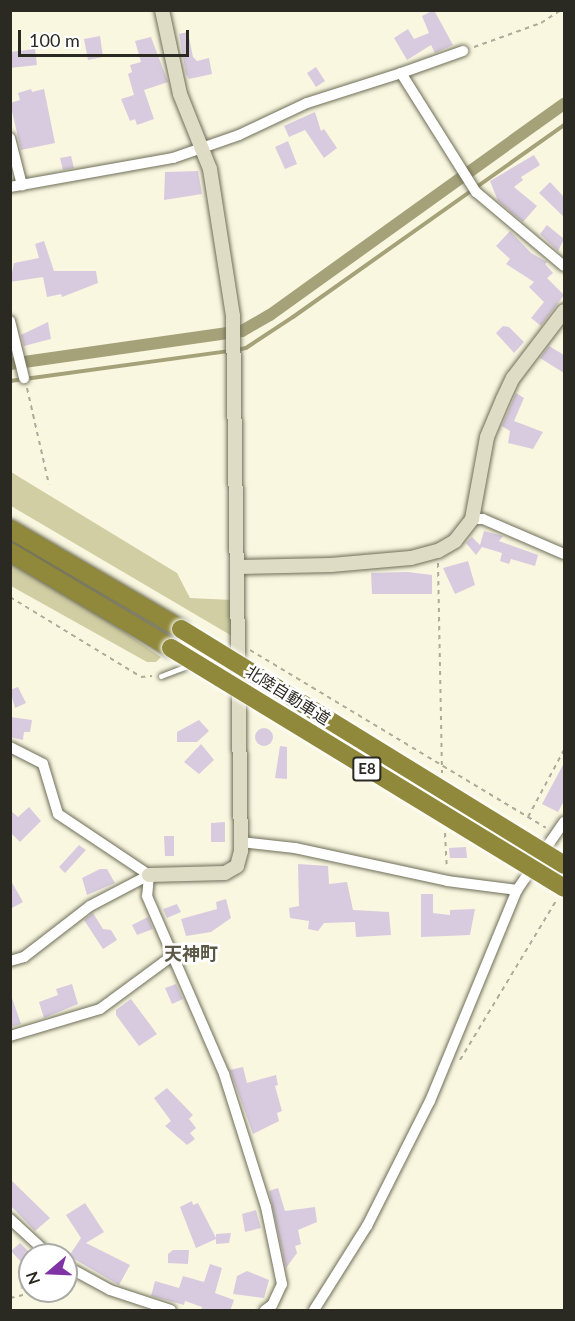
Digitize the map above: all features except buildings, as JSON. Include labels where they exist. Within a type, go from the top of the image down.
[{"type":"highway","name":"北陸自動車道","points":[[10,529],[181,629],[564,865]]},
{"type":"highway","name":"北陸自動車道","points":[[10,552],[171,648],[561,893]]},
{"type":"street","points":[[10,961],[24,957],[90,906],[149,875],[225,873],[237,866],[242,842],[234,327],[210,169],[180,94],[162,10]]},
{"type":"street","points":[[10,187],[173,158],[202,149],[307,103],[463,51]]},
{"type":"street","points":[[402,73],[476,192],[564,266]]},
{"type":"street","points":[[10,138],[22,185]]},
{"type":"street","points":[[239,567],[331,565],[438,551],[455,541],[472,519],[487,437],[503,399],[519,370],[564,311]]},
{"type":"street","points":[[10,321],[25,382]]},
{"type":"street","points":[[472,519],[483,519],[564,554]]},
{"type":"street","points":[[10,747],[43,764],[58,814],[149,875]]},
{"type":"street","points":[[314,1311],[368,1226],[430,1101],[517,890],[564,822]]},
{"type":"street","points":[[242,842],[295,848],[447,881],[517,890]]},
{"type":"street","points":[[149,875],[147,896],[224,1074],[266,1207],[282,1284],[272,1305],[265,1311]]},
{"type":"street","points":[[10,1036],[100,1009],[172,956]]},
{"type":"street","points":[[10,1219],[36,1243]]},
{"type":"street","points":[[78,1273],[110,1290],[171,1311]]},
{"type":"lane","points":[[161,676],[239,646]]},
{"type":"path","points":[[463,51],[541,23],[561,10]]},
{"type":"path","points":[[25,382],[49,485]]},
{"type":"path","points":[[438,551],[442,776]]},
{"type":"path","points":[[10,597],[141,677],[161,676]]},
{"type":"path","points":[[239,646],[442,764],[556,834]]},
{"type":"path","points":[[528,817],[564,750]]},
{"type":"path","points":[[445,822],[447,881]]},
{"type":"path","points":[[458,1064],[561,893]]},
{"type":"shaded area","points":[[11,472],[177,573],[190,598],[233,600],[232,636],[11,506]]},
{"type":"shaded area","points":[[10,561],[91,609],[161,657],[156,662],[147,662],[11,586]]},
{"type":"waterway","points":[[10,364],[242,331],[270,315],[564,104]]},
{"type":"waterway","points":[[237,350],[246,348],[293,317],[564,125]]},
{"type":"waterway","points":[[10,381],[230,351]]},
{"type":"district","name":"天神町","points":[[191,953]]}]
